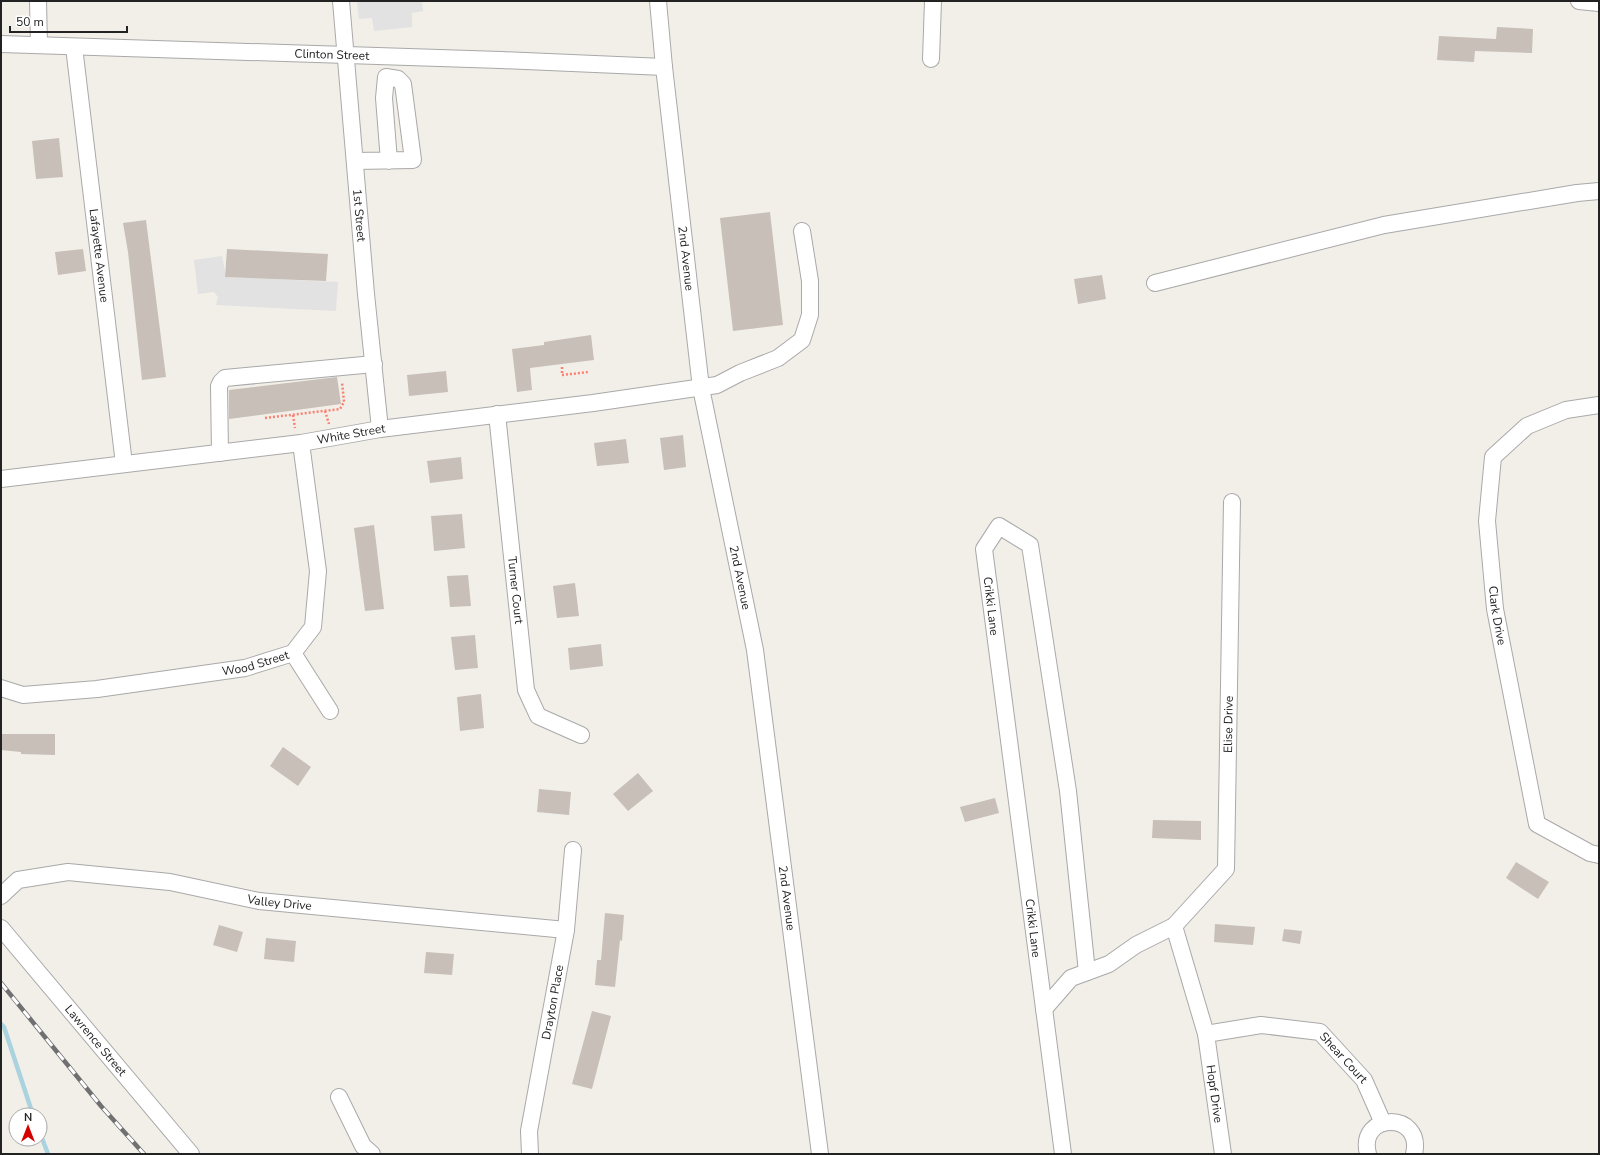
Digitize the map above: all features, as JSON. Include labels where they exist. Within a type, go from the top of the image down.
[{"type":"street","points":[[38,1],[39,45]]},
{"type":"street","name":"1st Street","points":[[341,1],[380,428]]},
{"type":"street","name":"2nd Avenue","points":[[658,1],[664,67],[701,388],[755,650],[820,1154]]},
{"type":"street","points":[[931,59],[933,1]]},
{"type":"street","points":[[1579,1],[1599,3]]},
{"type":"street","name":"Clinton Street","points":[[1,44],[502,60],[664,67]]},
{"type":"street","name":"Lafayette Avenue","points":[[74,47],[124,464]]},
{"type":"street","points":[[356,161],[389,161],[413,160],[403,84],[398,79],[386,77],[384,98],[389,161]]},
{"type":"street","points":[[1155,283],[1384,225],[1599,190]]},
{"type":"street","name":"White Street","points":[[1,479],[220,453],[298,436],[593,403],[717,385],[740,373],[778,358],[802,340],[810,315],[810,282],[802,231]]},
{"type":"street","points":[[220,453],[219,386],[220,382],[225,378],[374,364]]},
{"type":"street","name":"Clark Drive","points":[[1599,405],[1566,410],[1527,426],[1493,457],[1487,521],[1495,609],[1538,824],[1590,853],[1599,855]]},
{"type":"street","name":"Turner Court","points":[[497,414],[526,690],[538,716],[581,735]]},
{"type":"street","name":"Wood Street","points":[[1,688],[23,696],[97,689],[245,668],[294,653],[312,627],[318,571],[298,436]]},
{"type":"street","name":"Elise Drive","points":[[1044,1009],[1071,978],[1109,964],[1136,944],[1174,926],[1226,869],[1232,502]]},
{"type":"street","name":"Crikki Lane","points":[[1063,1154],[984,549],[999,526],[1030,544],[1068,791],[1087,972]]},
{"type":"street","points":[[294,653],[330,711]]},
{"type":"street","name":"Drayton Place","points":[[530,1154],[529,1131],[566,930],[573,850]]},
{"type":"street","name":"Valley Drive","points":[[1,896],[18,880],[68,872],[170,882],[259,901],[566,930]]},
{"type":"street","points":[[1174,926],[1206,1034]]},
{"type":"street","name":"Lawrence Street","points":[[1,928],[191,1154]]},
{"type":"street","name":"Shear Court","points":[[1206,1034],[1261,1025],[1320,1032],[1364,1080],[1383,1123]]},
{"type":"street","name":"Hopf Drive","points":[[1206,1034],[1223,1154]]},
{"type":"street","points":[[339,1097],[363,1146],[372,1154]]},
{"type":"street","points":[[1368,1154],[1367,1140],[1370,1133],[1383,1123],[1391,1122],[1398,1122],[1406,1126],[1411,1132],[1414,1139],[1414,1154]]},
{"type":"path","points":[[265,418],[340,409],[344,402],[341,367]]},
{"type":"path","points":[[562,367],[562,375],[589,372]]},
{"type":"path","points":[[325,411],[329,424]]},
{"type":"path","points":[[293,415],[298,436]]},
{"type":"shaded area","points":[[357,1],[422,1],[423,11],[412,13],[412,27],[374,31],[372,18],[359,19]]},
{"type":"shaded area","points":[[222,256],[226,277],[338,282],[336,311],[216,305],[218,297],[214,292],[198,294],[194,260]]},
{"type":"building","points":[[1497,27],[1533,29],[1532,53],[1475,51],[1474,62],[1437,60],[1439,36],[1496,39]]},
{"type":"building","points":[[59,138],[63,177],[36,179],[32,141]]},
{"type":"building","points":[[770,212],[783,325],[733,331],[720,218]]},
{"type":"building","points":[[146,220],[166,377],[142,380],[128,252],[123,223]]},
{"type":"building","points":[[83,249],[86,271],[58,275],[55,252]]},
{"type":"building","points":[[227,249],[328,254],[326,281],[225,277]]},
{"type":"building","points":[[1102,275],[1106,299],[1078,304],[1074,279]]},
{"type":"building","points":[[591,335],[594,360],[530,368],[532,390],[517,392],[512,349],[544,345],[544,342]]},
{"type":"building","points":[[446,371],[448,392],[409,396],[407,375]]},
{"type":"building","points":[[337,377],[341,404],[229,419],[229,390]]},
{"type":"building","points":[[683,435],[686,467],[664,470],[660,438]]},
{"type":"building","points":[[626,439],[629,463],[597,466],[594,443]]},
{"type":"building","points":[[461,457],[463,479],[430,483],[427,461]]},
{"type":"building","points":[[462,514],[465,548],[434,551],[431,516]]},
{"type":"building","points":[[374,525],[384,609],[365,611],[354,528]]},
{"type":"building","points":[[468,575],[471,606],[450,607],[447,576]]},
{"type":"building","points":[[575,583],[579,616],[557,618],[553,586]]},
{"type":"building","points":[[475,635],[478,668],[455,670],[451,637]]},
{"type":"building","points":[[601,644],[603,666],[570,670],[568,648]]},
{"type":"building","points":[[481,694],[484,728],[460,731],[457,697]]},
{"type":"building","points":[[1,734],[55,734],[55,755],[21,754],[21,752],[1,750]]},
{"type":"building","points":[[283,747],[311,767],[298,786],[270,766]]},
{"type":"building","points":[[638,773],[653,791],[628,811],[613,794]]},
{"type":"building","points":[[539,789],[571,792],[569,815],[537,812]]},
{"type":"building","points":[[995,798],[999,813],[965,822],[960,807]]},
{"type":"building","points":[[1153,820],[1201,821],[1201,840],[1152,838]]},
{"type":"building","points":[[1516,862],[1549,882],[1538,899],[1506,878]]},
{"type":"building","points":[[605,913],[624,915],[622,941],[620,940],[615,987],[595,985],[597,960],[601,960]]},
{"type":"building","points":[[1215,924],[1255,927],[1253,945],[1214,942]]},
{"type":"building","points":[[219,925],[243,932],[237,952],[213,945]]},
{"type":"building","points":[[1284,929],[1302,931],[1300,944],[1282,941]]},
{"type":"building","points":[[266,938],[296,941],[294,962],[264,959]]},
{"type":"building","points":[[426,952],[454,954],[452,975],[424,973]]},
{"type":"building","points":[[592,1011],[611,1016],[592,1089],[572,1084]]},
{"type":"waterway","points":[[1,1024],[4,1027],[30,1107]]},
{"type":"waterway","points":[[45,1147],[48,1154]]},
{"type":"railway","points":[[1,983],[101,1106],[144,1154]]}]
